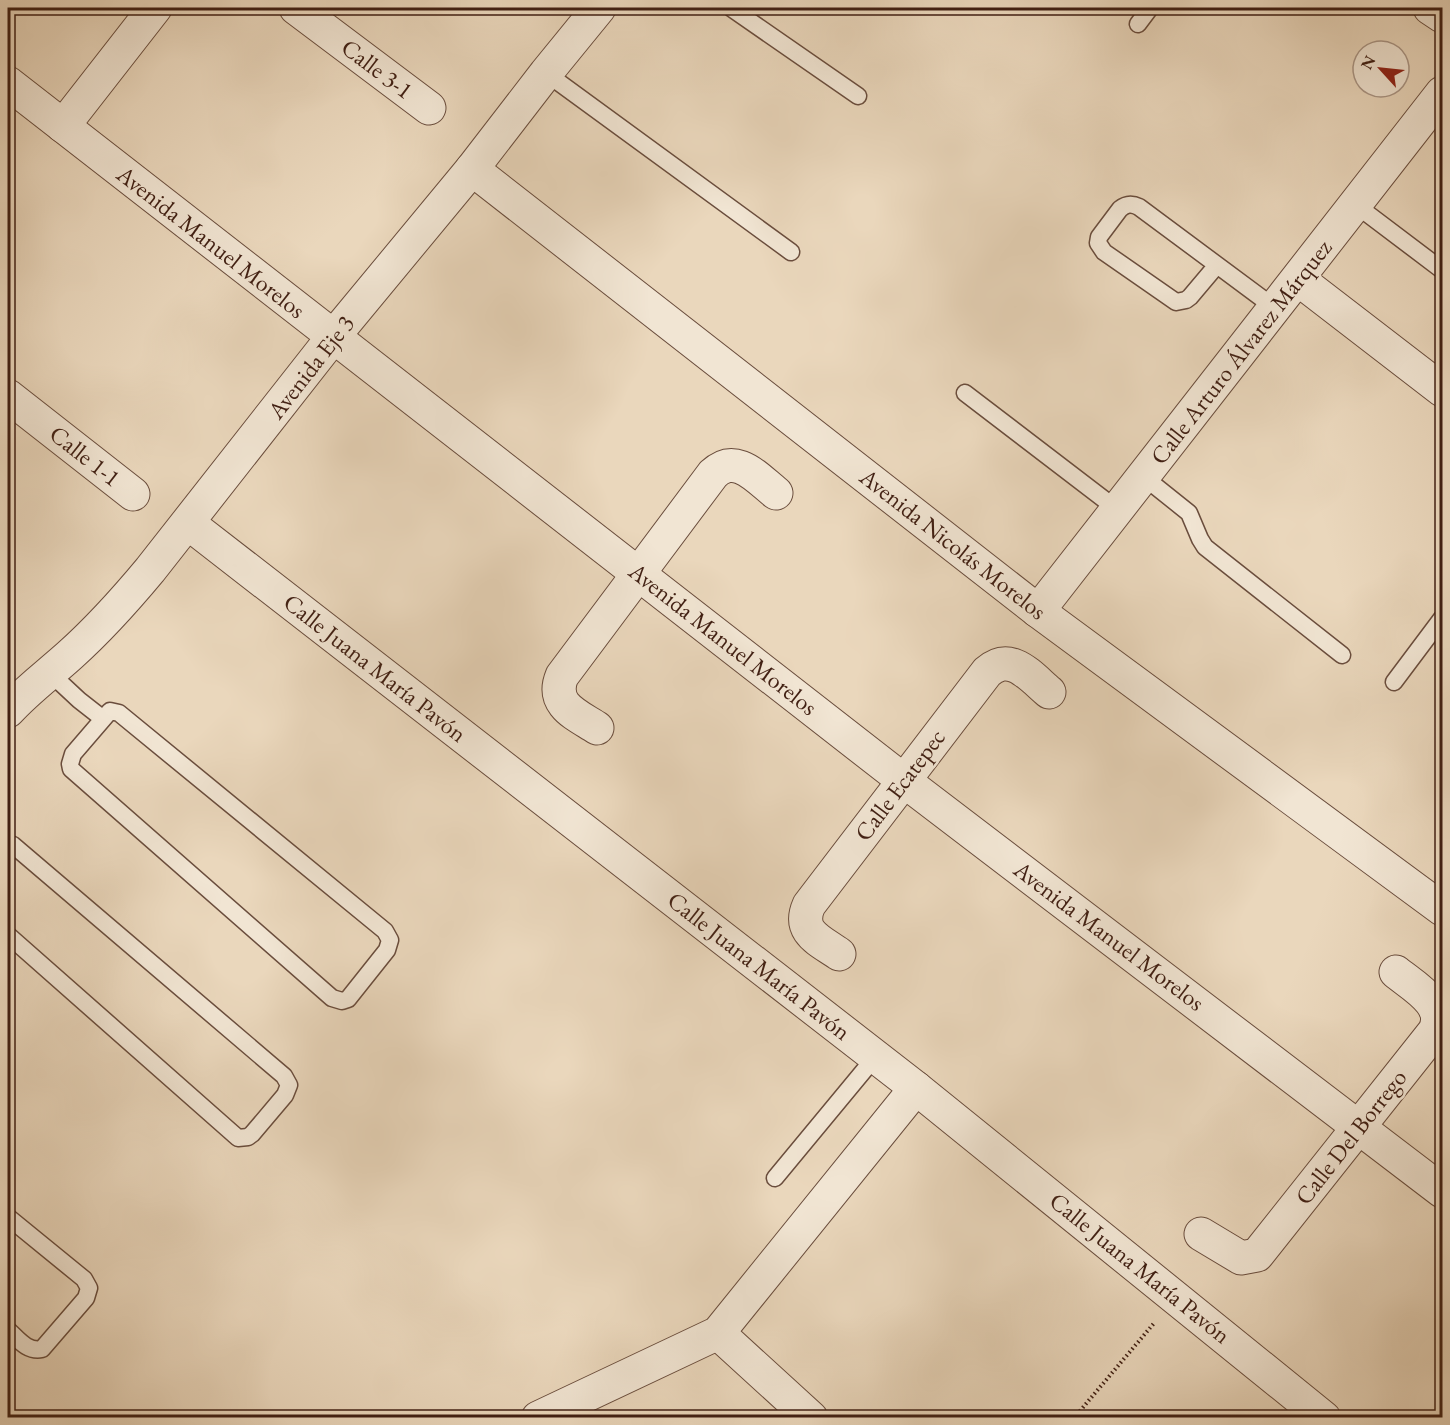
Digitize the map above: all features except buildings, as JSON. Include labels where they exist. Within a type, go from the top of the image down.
[{"type":"street","points":[[63,126],[155,8]]},
{"type":"street","name":"Calle 3-1","points":[[296,8],[429,108]]},
{"type":"street","name":"Avenida Eje 3","points":[[9,705],[69,656],[118,607],[188,523],[333,338],[472,169],[599,8]]},
{"type":"street","points":[[1430,8],[1443,16]]},
{"type":"street","name":"Avenida Manuel Morelos","points":[[8,83],[903,780],[1443,1191]]},
{"type":"street","name":"Calle Arturo Álvarez Márquez","points":[[1038,611],[1443,93]]},
{"type":"street","name":"Avenida Nicolás Morelos","points":[[472,169],[1038,611],[1440,902]]},
{"type":"street","points":[[1298,279],[1443,390]]},
{"type":"street","name":"Calle 1-1","points":[[8,396],[133,494]]},
{"type":"street","points":[[597,728],[567,708],[561,701],[558,693],[562,676],[720,468],[737,465],[776,493]]},
{"type":"street","name":"Calle Juana María Pavón","points":[[188,523],[876,1056],[1324,1418]]},
{"type":"street","name":"Calle Ecatepec","points":[[838,954],[808,931],[804,922],[809,905],[987,672],[1002,663],[1011,664],[1049,692]]},
{"type":"street","name":"Calle Del Borrego","points":[[1201,1234],[1241,1258],[1257,1255],[1438,1024],[1436,1008],[1431,1000],[1396,972]]},
{"type":"street","points":[[538,1418],[718,1333],[916,1088]]},
{"type":"street","points":[[718,1333],[811,1418]]},
{"type":"lane","points":[[731,8],[858,96]]},
{"type":"lane","points":[[1138,24],[1150,8]]},
{"type":"lane","points":[[546,73],[790,252]]},
{"type":"lane","points":[[1217,266],[1190,297],[1176,302],[1104,252],[1098,243],[1099,237],[1120,209],[1134,205],[1275,308]]},
{"type":"lane","points":[[1356,205],[1443,270]]},
{"type":"lane","points":[[965,393],[1118,510]]},
{"type":"lane","points":[[1144,477],[1190,513],[1205,547],[1342,655]]},
{"type":"lane","points":[[1394,682],[1443,618]]},
{"type":"lane","points":[[49,672],[102,718]]},
{"type":"lane","points":[[110,711],[119,713],[385,931],[390,940],[387,950],[348,999],[332,998],[74,773],[71,769],[70,758],[102,718],[110,711]]},
{"type":"lane","points":[[8,843],[284,1076],[289,1085],[285,1095],[252,1134],[238,1138],[8,935]]},
{"type":"lane","points":[[775,1178],[876,1056]]},
{"type":"lane","points":[[8,1217],[84,1279],[89,1288],[86,1298],[42,1349],[32,1350],[8,1330]]},
{"type":"path","points":[[1074,1418],[1175,1297]]}]
